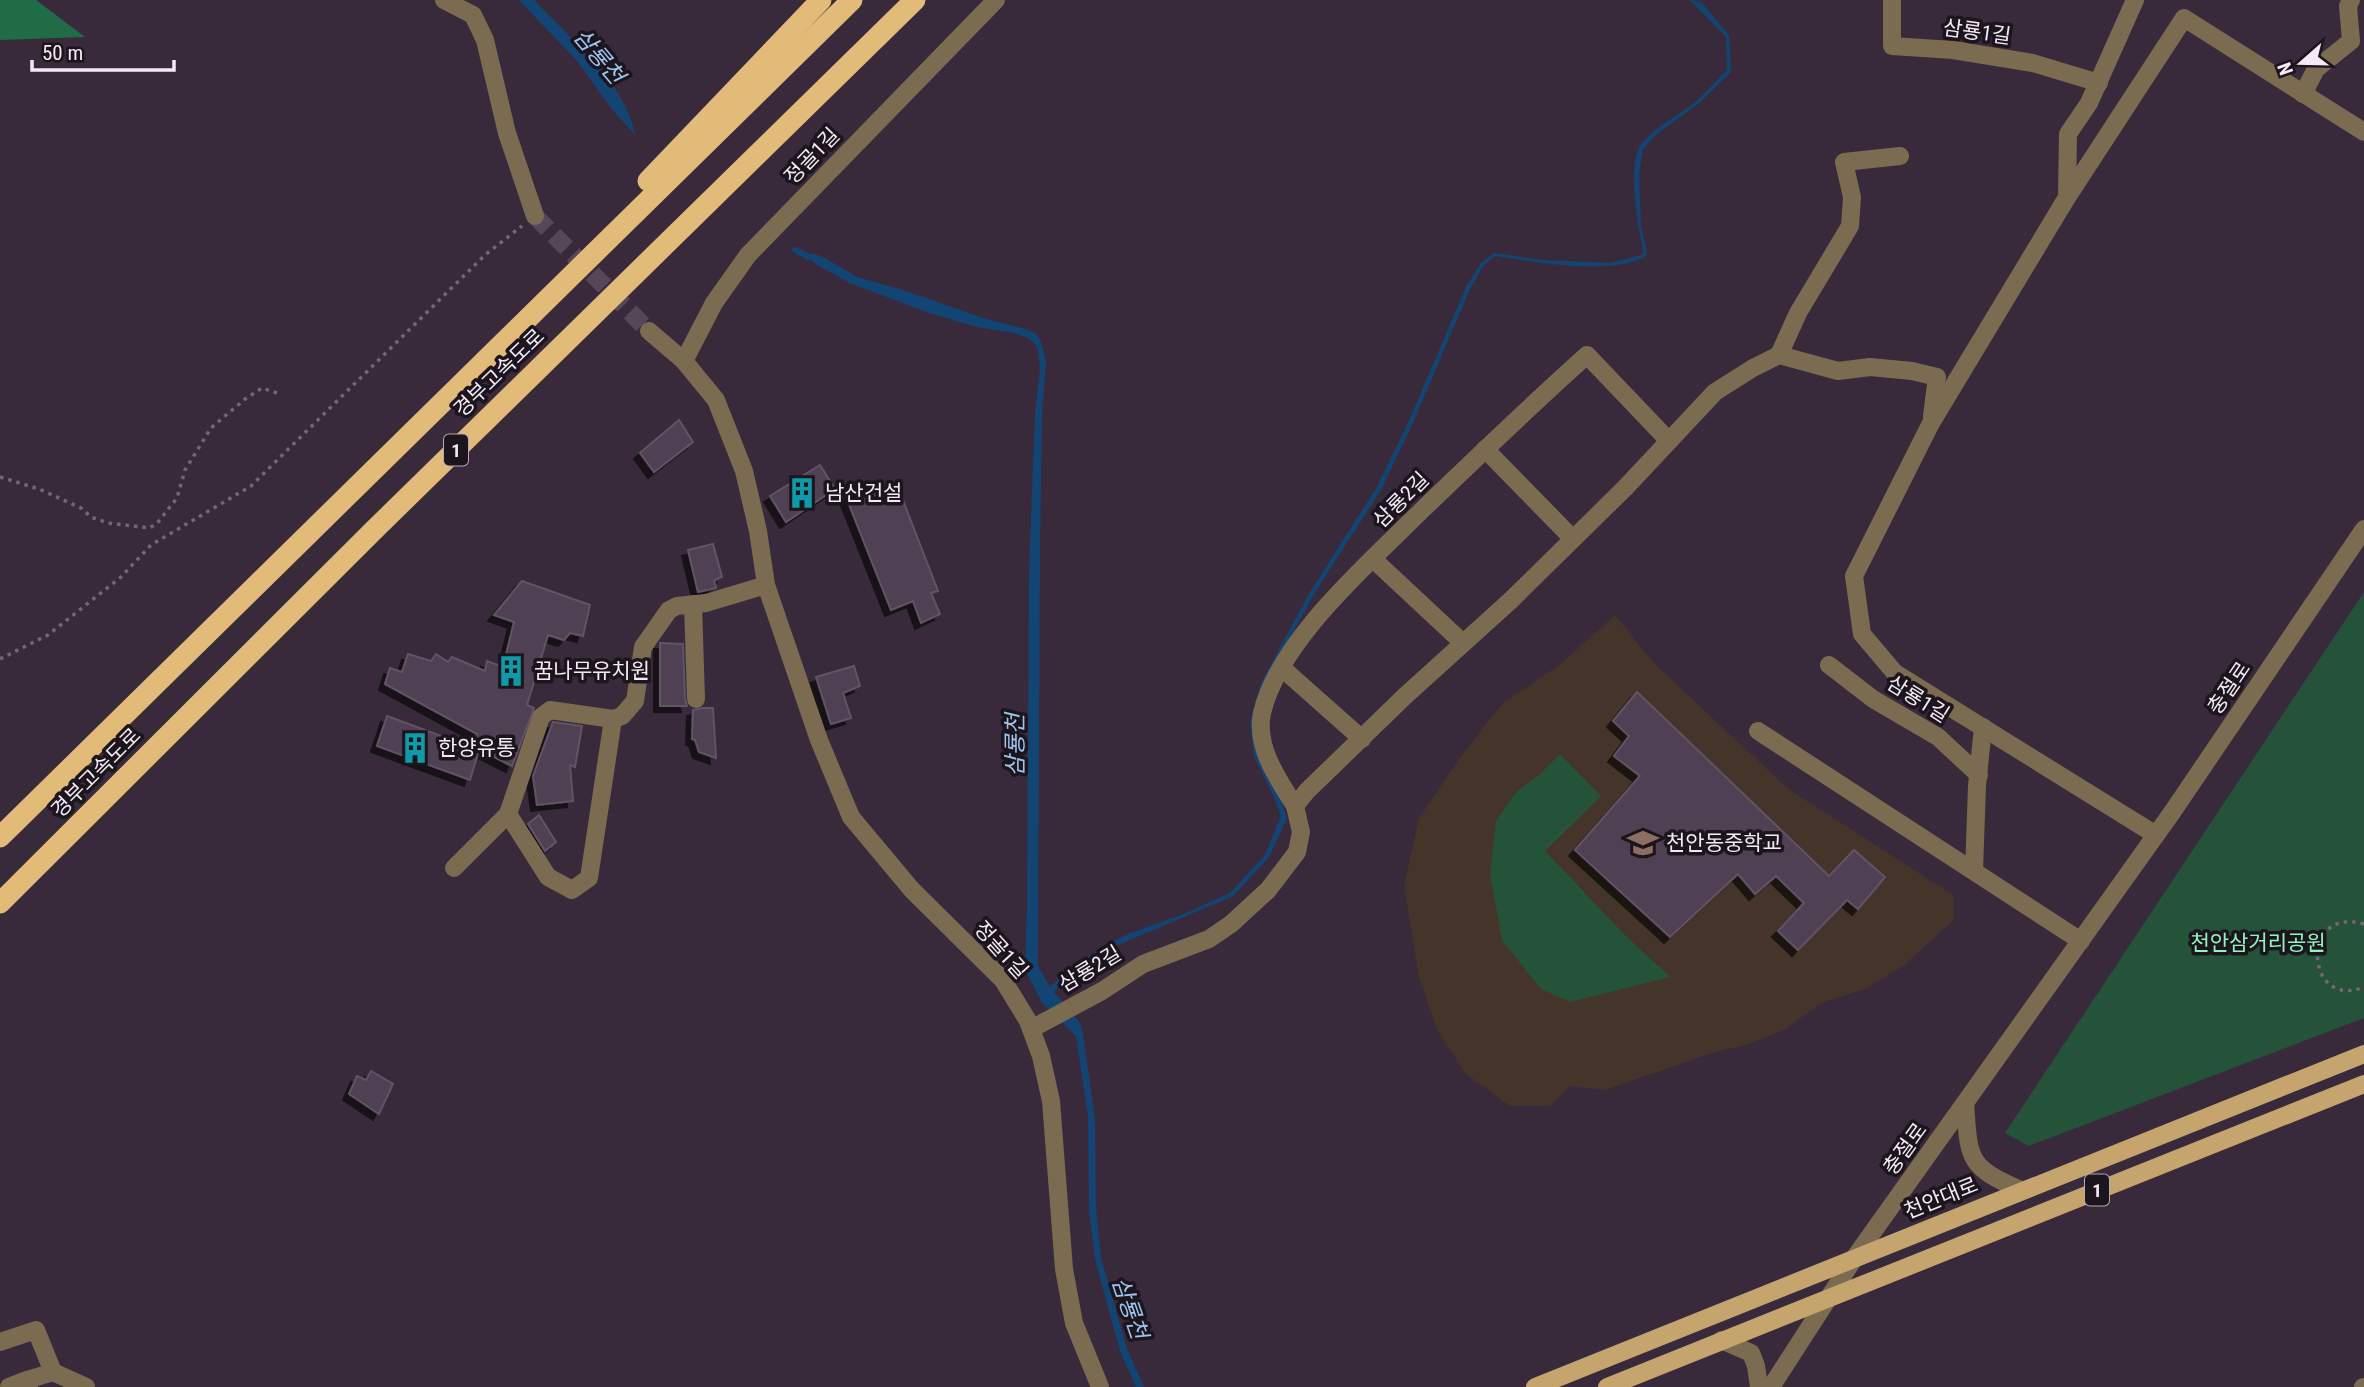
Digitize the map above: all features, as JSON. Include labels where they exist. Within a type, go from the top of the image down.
[{"type":"highway","points":[[335,506],[821,0]]},
{"type":"highway","name":"경부고속도로","points":[[0,837],[852,0]]},
{"type":"highway","name":"경부고속도로","points":[[0,903],[376,528],[915,0]]},
{"type":"main road","name":"천안대로","points":[[1535,1387],[2364,1054]]},
{"type":"main road","name":"1","points":[[1607,1387],[2364,1084]]},
{"type":"street","points":[[443,0],[473,15],[485,40],[507,133],[535,216]]},
{"type":"street","name":"정골1길","points":[[684,361],[714,303],[748,255],[996,0]]},
{"type":"street","name":"삼룡1길","points":[[1892,0],[1892,46],[1953,50],[2033,63],[2099,83]]},
{"type":"street","points":[[2066,199],[2068,134],[2099,83],[2135,0]]},
{"type":"street","points":[[2303,94],[2316,69],[2351,41],[2348,6],[2351,0]]},
{"type":"street","points":[[2156,835],[1895,673],[1861,634],[1854,576],[1931,423],[2066,199],[2184,18],[2364,132]]},
{"type":"street","points":[[1295,806],[1573,539],[1715,392],[1779,355],[1798,313],[1850,226],[1852,197],[1844,162],[1900,156]]},
{"type":"street","name":"정골1길","points":[[649,331],[684,361],[716,400],[744,471],[758,531],[766,584],[819,740],[851,817],[912,890],[1003,980],[1031,1029],[1041,1056],[1051,1101],[1064,1269],[1074,1323],[1100,1387]]},
{"type":"street","name":"삼룡2길","points":[[1031,1029],[1102,991],[1143,964],[1209,939],[1231,925],[1268,890],[1297,852],[1301,832],[1295,806],[1276,775],[1262,744],[1262,715],[1282,668],[1294,647],[1327,606],[1485,449],[1587,355],[1669,441]]},
{"type":"street","points":[[1779,355],[1838,371],[1871,367],[1912,371],[1937,377],[1931,423]]},
{"type":"street","points":[[1485,449],[1573,539]]},
{"type":"street","name":"충절로","points":[[1771,1387],[1855,1257],[2156,835],[2364,529]]},
{"type":"street","points":[[1373,559],[1463,643]]},
{"type":"street","points":[[454,868],[508,814],[541,717],[550,710],[613,719],[622,716],[635,701],[643,648],[669,610],[677,606],[706,603],[766,584]]},
{"type":"street","points":[[693,604],[696,699]]},
{"type":"street","name":"삼룡1길","points":[[1829,665],[1873,699],[1938,737],[1979,775]]},
{"type":"street","points":[[1282,668],[1362,739]]},
{"type":"street","points":[[508,814],[548,877],[572,890],[589,878],[613,719]]},
{"type":"street","points":[[1974,871],[1983,727]]},
{"type":"street","points":[[1758,731],[2081,941]]},
{"type":"street","points":[[1965,1103],[1972,1158],[1992,1177],[2021,1190]]},
{"type":"street","points":[[0,1342],[36,1330],[53,1372],[86,1387]]},
{"type":"street","points":[[1721,1340],[1751,1353],[1759,1387]]},
{"type":"street","points":[[9,1387],[28,1384],[53,1372]]},
{"type":"path","points":[[0,659],[48,635],[121,577],[151,545],[251,486],[485,255],[535,216]]},
{"type":"path","points":[[0,477],[39,489],[107,523],[149,528],[158,522],[177,498],[185,470],[211,428],[262,388],[278,393]]},
{"type":"path","points":[[2364,924],[2347,922],[2336,926],[2321,938],[2316,953],[2317,963],[2327,982],[2347,991],[2363,988],[2364,994]]},
{"type":"shaded area","name":"천안동중학교","points":[[1615,615],[1654,663],[1787,788],[1953,895],[1954,920],[1903,966],[1865,989],[1821,1003],[1784,1030],[1749,1044],[1712,1053],[1605,1090],[1570,1086],[1550,1106],[1510,1106],[1466,1074],[1437,1030],[1419,977],[1404,886],[1419,818],[1464,752],[1502,704],[1561,664]]},
{"type":"green space","points":[[0,0],[36,0],[85,37],[0,40]]},
{"type":"green space","name":"천안삼거리공원","points":[[2364,592],[2364,1018],[2029,1146],[2005,1133]]},
{"type":"green space","points":[[1560,754],[1601,796],[1545,851],[1625,935],[1670,977],[1570,1002],[1541,989],[1502,940],[1490,875],[1496,821],[1517,791],[1539,775]]},
{"type":"water","points":[[519,0],[534,0],[594,62],[620,97],[630,116],[635,135],[611,108],[578,62]]},
{"type":"water","points":[[1690,0],[1701,2],[1729,35],[1731,72],[1698,104],[1657,134],[1643,149],[1639,174],[1641,227],[1646,256],[1614,265],[1572,266],[1495,256],[1483,266],[1470,289],[1381,490],[1314,594],[1265,684],[1255,722],[1287,818],[1269,857],[1233,896],[1104,951],[1075,971],[1054,992],[1080,1023],[1083,1034],[1095,1119],[1096,1209],[1101,1258],[1127,1349],[1144,1387],[1136,1387],[1120,1351],[1095,1259],[1089,1210],[1088,1116],[1076,1036],[1042,1003],[1025,969],[1029,571],[1035,413],[1040,370],[1038,351],[1028,338],[1015,333],[977,327],[929,313],[850,283],[803,254],[815,254],[825,258],[857,277],[983,318],[1026,329],[1035,333],[1041,341],[1046,361],[1042,413],[1040,544],[1038,966],[1050,987],[1072,967],[1101,948],[1128,934],[1181,915],[1230,893],[1265,855],[1281,816],[1254,756],[1250,722],[1261,683],[1310,592],[1377,487],[1408,423],[1466,287],[1481,263],[1494,253],[1542,260],[1611,263],[1644,253],[1634,181],[1637,154],[1641,145],[1653,132],[1700,97],[1727,70],[1726,37]]},
{"type":"building","points":[[679,420],[693,442],[654,472],[640,453]]},
{"type":"building","name":"남산건설","points":[[820,465],[835,489],[786,522],[770,496]]},
{"type":"building","points":[[872,486],[877,497],[899,490],[938,591],[931,593],[940,614],[921,623],[913,601],[891,610],[846,497]]},
{"type":"building","points":[[713,544],[722,577],[714,580],[716,588],[698,592],[688,550]]},
{"type":"building","points":[[522,581],[590,605],[583,636],[570,633],[564,640],[548,635],[527,705],[534,708],[512,766],[472,746],[477,734],[385,684],[390,668],[402,672],[408,654],[431,661],[436,654],[448,662],[452,657],[485,671],[487,661],[503,667],[514,622],[494,615]]},
{"type":"building","points":[[660,643],[683,644],[687,706],[660,706]]},
{"type":"building","points":[[854,666],[860,686],[843,693],[851,718],[831,724],[816,677]]},
{"type":"building","points":[[1637,692],[1829,876],[1854,850],[1885,877],[1858,909],[1847,900],[1798,950],[1778,931],[1804,903],[1776,876],[1755,894],[1738,874],[1670,937],[1575,850],[1640,776],[1614,756],[1629,736],[1613,721]]},
{"type":"building","points":[[713,708],[716,758],[699,752],[695,740],[692,739],[693,710]]},
{"type":"building","name":"한양유통","points":[[387,716],[479,750],[470,780],[377,746]]},
{"type":"building","points":[[553,722],[582,726],[575,767],[570,765],[573,801],[537,805],[533,776]]},
{"type":"building","points":[[539,815],[556,842],[545,851],[528,824]]},
{"type":"building","points":[[371,1071],[393,1084],[379,1114],[349,1094],[357,1076],[366,1080]]},
{"type":"waterway","name":"삼룡천","points":[[795,250],[809,257]]},
{"type":"tunnel","points":[[535,216],[649,331]]},
{"type":"place","name":"남산건설","points":[[802,493]]},
{"type":"place","name":"꿈나무유치원","points":[[511,671]]},
{"type":"place","name":"한양유통","points":[[415,748]]},
{"type":"place","name":"천안동중학교","points":[[1643,843]]}]
